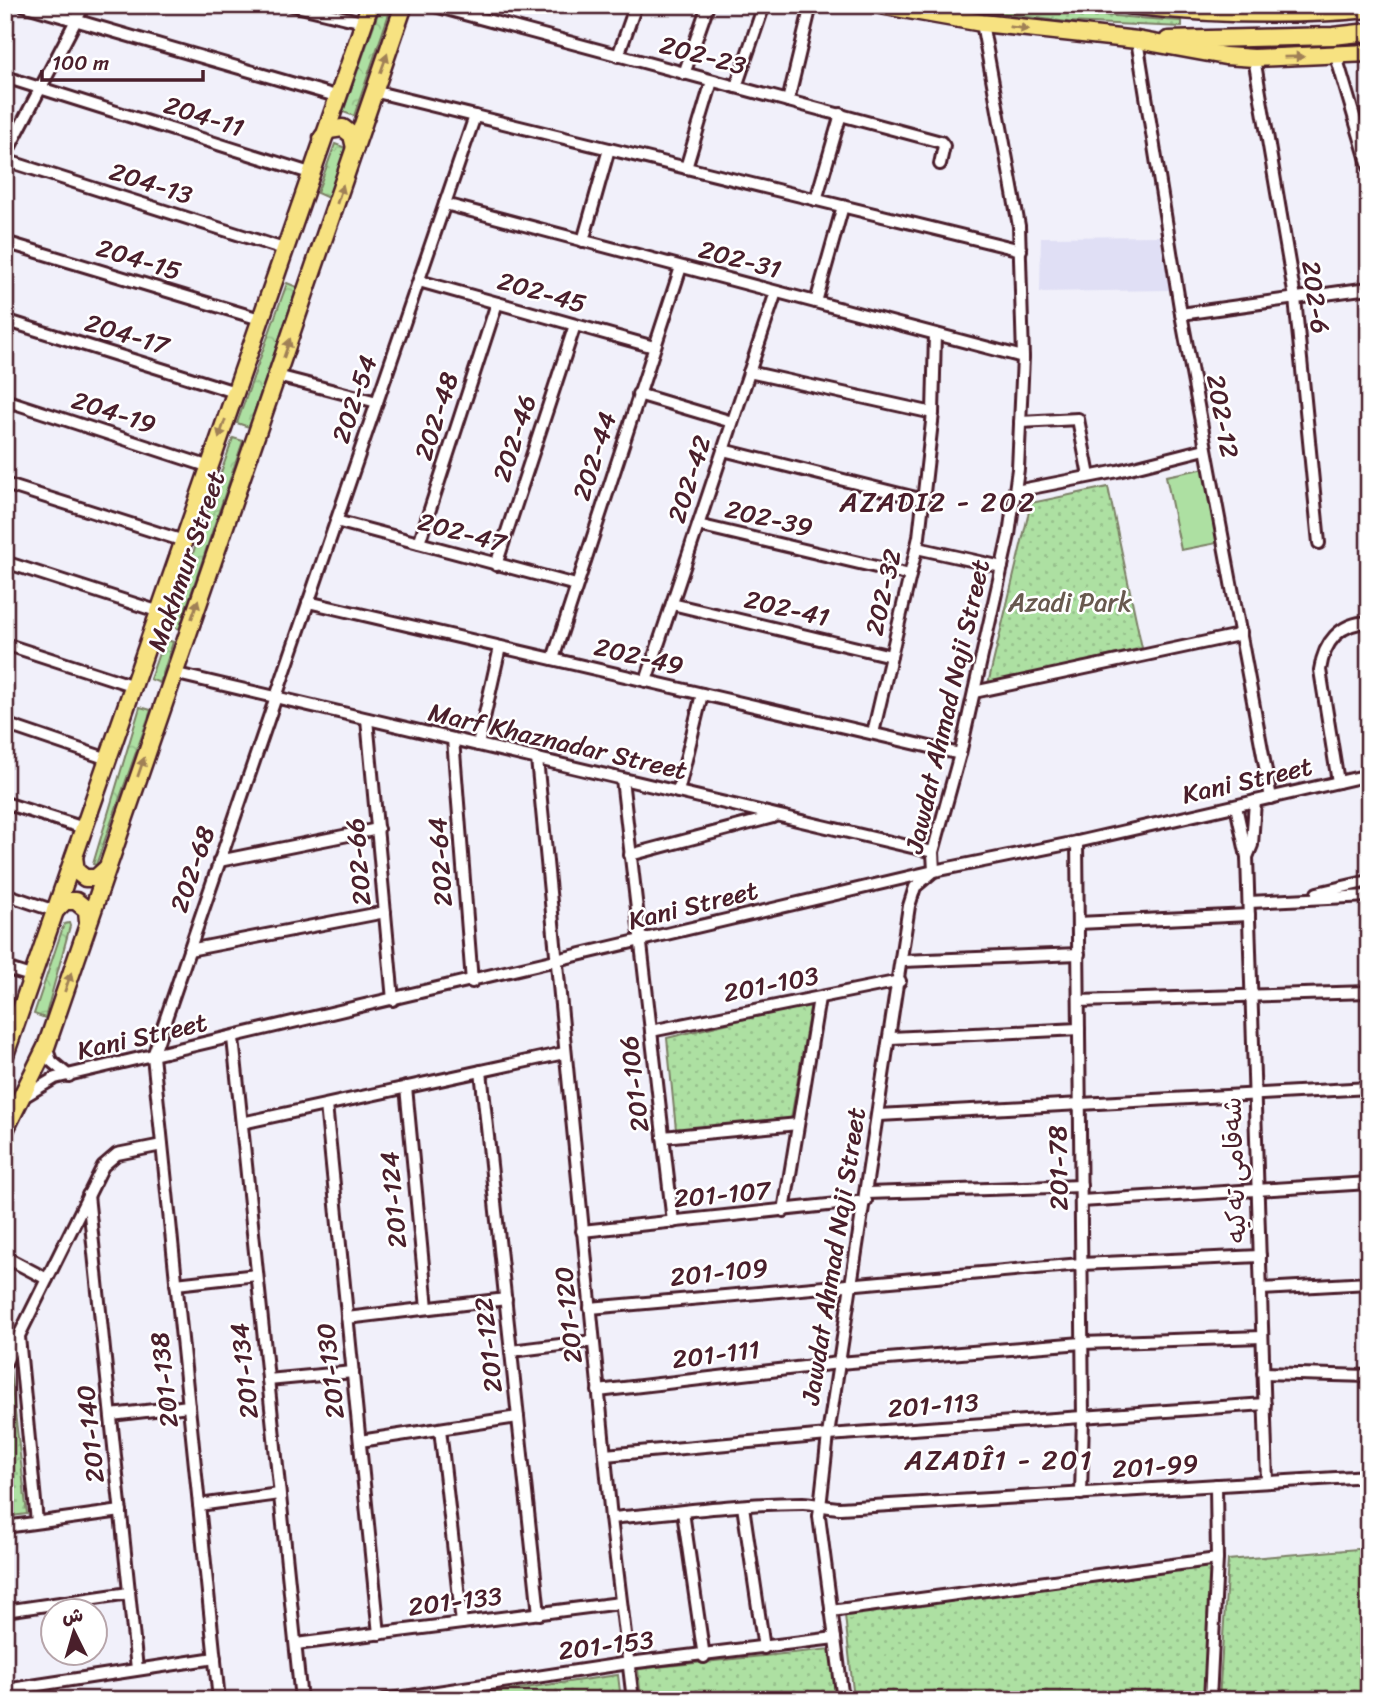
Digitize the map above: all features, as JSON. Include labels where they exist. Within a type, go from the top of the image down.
[{"type":"highway","name":"Makhmur Street","points":[[6,1053],[336,96],[370,5]]},
{"type":"highway","name":"Makhmur Street","points":[[5,1130],[46,1046],[404,5]]},
{"type":"highway","points":[[880,5],[982,23],[1137,40],[1254,58],[1369,53]]},
{"type":"highway","points":[[1127,5],[1194,12],[1331,13],[1369,9]]},
{"type":"highway","points":[[1137,40],[1333,36],[1369,32]]},
{"type":"highway","points":[[321,141],[329,130],[343,128],[354,138],[354,150]]},
{"type":"highway","points":[[75,855],[75,869],[85,878],[99,877],[106,869]]},
{"type":"highway","points":[[55,911],[65,901],[76,901],[87,910],[88,922]]},
{"type":"street","points":[[23,5],[336,96]]},
{"type":"street","points":[[5,158],[83,5]]},
{"type":"street","points":[[292,5],[363,22]]},
{"type":"street","name":"202-23","points":[[431,5],[941,142],[944,148],[940,164]]},
{"type":"street","points":[[618,56],[636,5]]},
{"type":"street","points":[[684,74],[708,5]]},
{"type":"street","points":[[736,87],[764,5]]},
{"type":"street","points":[[788,101],[811,5]]},
{"type":"street","name":"Jawdat Ahmad Naji Street","points":[[843,1700],[819,1507],[828,1435],[913,892],[920,881],[934,871],[933,852],[960,754],[1002,567],[1016,491],[1023,357],[1021,250],[1013,177],[982,23]]},
{"type":"street","name":"202-12","points":[[1137,40],[1181,314],[1271,798]]},
{"type":"street","points":[[1336,56],[1369,167]]},
{"type":"street","name":"202-6","points":[[1254,58],[1295,298],[1320,544]]},
{"type":"street","name":"204-11","points":[[5,77],[310,173]]},
{"type":"street","points":[[686,168],[712,81]]},
{"type":"street","points":[[373,91],[1021,250]]},
{"type":"street","points":[[816,200],[841,114]]},
{"type":"street","name":"202-54","points":[[275,698],[475,116]]},
{"type":"street","points":[[583,241],[609,149]]},
{"type":"street","name":"204-13","points":[[5,158],[284,249]]},
{"type":"street","name":"202-31","points":[[445,204],[1023,357]]},
{"type":"street","points":[[816,302],[843,206]]},
{"type":"street","name":"204-15","points":[[5,242],[260,318]]},
{"type":"street","name":"202-44","points":[[553,659],[681,267]]},
{"type":"street","name":"202-45","points":[[419,281],[654,347]]},
{"type":"street","points":[[1181,314],[1369,288]]},
{"type":"street","name":"202-42","points":[[646,681],[776,292]]},
{"type":"street","name":"202-48","points":[[419,543],[497,303]]},
{"type":"street","name":"204-17","points":[[5,320],[235,391]]},
{"type":"street","name":"202-46","points":[[496,565],[575,325]]},
{"type":"street","name":"202-32","points":[[873,733],[917,548],[933,413],[934,334]]},
{"type":"street","points":[[749,372],[933,413]]},
{"type":"street","points":[[277,376],[377,402]]},
{"type":"street","points":[[638,394],[732,422]]},
{"type":"street","name":"204-19","points":[[5,400],[209,467]]},
{"type":"street","points":[[1020,422],[1078,419],[1088,476]]},
{"type":"street","points":[[1016,491],[1205,449]]},
{"type":"street","points":[[723,450],[924,500]]},
{"type":"street","points":[[5,484],[184,541]]},
{"type":"street","name":"202-47","points":[[336,521],[576,584]]},
{"type":"street","name":"202-39","points":[[698,525],[910,575]]},
{"type":"street","points":[[917,548],[1002,567]]},
{"type":"street","points":[[5,562],[160,611]]},
{"type":"street","name":"202-49","points":[[308,602],[960,754]]},
{"type":"street","name":"202-41","points":[[672,604],[891,656]]},
{"type":"street","points":[[1338,782],[1320,670],[1322,654],[1331,639],[1343,628],[1369,622]]},
{"type":"street","points":[[974,692],[1234,636],[1241,632]]},
{"type":"street","points":[[5,644],[134,686]]},
{"type":"street","points":[[478,746],[500,647]]},
{"type":"street","name":"Marf Khaznadar Street","points":[[173,673],[933,852]]},
{"type":"street","points":[[678,792],[702,694]]},
{"type":"street","name":"202-68","points":[[153,1056],[275,698]]},
{"type":"street","name":"202-66","points":[[367,719],[393,1000]]},
{"type":"street","points":[[5,724],[108,758]]},
{"type":"street","name":"202-64","points":[[453,739],[472,982]]},
{"type":"street","name":"201-120","points":[[537,759],[598,1391],[633,1700]]},
{"type":"street","name":"Kani Street","points":[[46,1046],[51,1061],[68,1076],[934,871],[1077,842],[1369,775]]},
{"type":"street","name":"201-106","points":[[622,779],[673,1222]]},
{"type":"street","name":"شەقامی تەکیە","points":[[1247,856],[1252,845],[1255,802]]},
{"type":"street","points":[[5,803],[84,828]]},
{"type":"street","name":"شەقامی تەکیە","points":[[1236,806],[1247,856],[1267,1482]]},
{"type":"street","points":[[630,855],[777,816]]},
{"type":"street","points":[[219,861],[378,829]]},
{"type":"street","name":"201-78","points":[[1077,842],[1083,1417],[1081,1494]]},
{"type":"street","points":[[1291,900],[1369,881]]},
{"type":"street","points":[[5,894],[55,911]]},
{"type":"street","points":[[1248,902],[1369,896]]},
{"type":"street","points":[[189,950],[385,912]]},
{"type":"street","points":[[1078,923],[1249,915]]},
{"type":"street","points":[[903,961],[1079,954]]},
{"type":"street","points":[[5,968],[34,977]]},
{"type":"street","name":"201-103","points":[[651,1031],[900,981]]},
{"type":"street","points":[[1079,1001],[1369,992]]},
{"type":"street","points":[[784,1211],[819,998]]},
{"type":"street","points":[[891,1038],[1079,1029]]},
{"type":"street","name":"201-134","points":[[233,1038],[301,1700]]},
{"type":"street","points":[[242,1123],[564,1053]]},
{"type":"street","name":"201-138","points":[[153,1056],[219,1700]]},
{"type":"street","name":"201-122","points":[[481,1071],[539,1614]]},
{"type":"street","points":[[21,1100],[42,1083],[68,1076]]},
{"type":"street","name":"201-124","points":[[406,1087],[427,1308]]},
{"type":"street","points":[[879,1115],[1369,1088]]},
{"type":"street","name":"201-130","points":[[326,1105],[379,1634]]},
{"type":"street","points":[[663,1137],[798,1124]]},
{"type":"street","points":[[5,1364],[88,1195],[112,1157],[162,1145]]},
{"type":"street","points":[[1081,1201],[1369,1183]]},
{"type":"street","name":"201-107","points":[[582,1230],[784,1211],[866,1197],[1081,1186]]},
{"type":"street","name":"201-140","points":[[88,1195],[137,1669]]},
{"type":"street","name":"201-109","points":[[590,1308],[853,1282],[1082,1264],[1260,1256]]},
{"type":"street","points":[[5,1258],[47,1279]]},
{"type":"street","points":[[176,1284],[257,1275]]},
{"type":"street","points":[[1261,1289],[1369,1283]]},
{"type":"street","points":[[347,1318],[506,1298]]},
{"type":"street","points":[[19,1336],[37,1522]]},
{"type":"street","name":"201-111","points":[[598,1391],[839,1363],[1082,1343],[1262,1337]]},
{"type":"street","points":[[511,1351],[593,1341]]},
{"type":"street","points":[[268,1380],[353,1372]]},
{"type":"street","points":[[1264,1373],[1369,1376]]},
{"type":"street","name":"201-113","points":[[605,1455],[828,1435],[1265,1404]]},
{"type":"street","points":[[111,1415],[189,1406]]},
{"type":"street","points":[[360,1441],[518,1416]]},
{"type":"street","points":[[440,1429],[462,1623]]},
{"type":"street","name":"201-99","points":[[611,1518],[807,1502],[819,1507],[1369,1476]]},
{"type":"street","points":[[1210,1700],[1217,1559],[1216,1485]]},
{"type":"street","points":[[199,1505],[279,1494]]},
{"type":"street","points":[[743,1506],[764,1648]]},
{"type":"street","points":[[5,1527],[121,1511]]},
{"type":"street","points":[[683,1512],[704,1657]]},
{"type":"street","points":[[831,1611],[1217,1559]]},
{"type":"street","points":[[5,1611],[130,1593]]},
{"type":"street","name":"201-133","points":[[296,1644],[620,1603]]},
{"type":"street","name":"201-153","points":[[384,1700],[629,1664],[704,1657],[835,1638]]},
{"type":"street","points":[[5,1690],[215,1658]]},
{"type":"street","points":[[25,1687],[27,1700]]},
{"type":"shaded area","points":[[1160,236],[1170,290],[1040,292],[1041,237]]},
{"type":"green space","points":[[381,5],[392,5],[354,116],[343,112]]},
{"type":"green space","points":[[932,5],[1182,21],[1182,27],[1068,22]]},
{"type":"green space","points":[[335,144],[346,148],[328,198],[317,193]]},
{"type":"green space","points":[[287,283],[297,287],[249,427],[237,423]]},
{"type":"green space","points":[[233,438],[243,441],[179,629],[168,625]]},
{"type":"green space","points":[[1206,468],[1222,542],[1181,550],[1166,476]]},
{"type":"green space","name":"Azadi Park","points":[[1108,487],[1142,648],[988,684],[1031,503]]},
{"type":"green space","points":[[164,639],[173,642],[160,683],[150,679]]},
{"type":"green space","points":[[140,707],[151,710],[96,865],[93,864]]},
{"type":"green space","points":[[69,923],[45,1018],[34,1014],[64,924]]},
{"type":"green space","points":[[811,1003],[791,1119],[676,1130],[667,1038]]},
{"type":"green space","points":[[10,1370],[27,1514],[5,1517],[5,1380]]},
{"type":"green space","points":[[1369,1548],[1369,1697],[1219,1700],[1228,1560]]},
{"type":"green space","points":[[1215,1561],[1205,1700],[854,1700],[845,1615]]},
{"type":"green space","points":[[830,1649],[836,1700],[641,1700],[638,1669]]},
{"type":"green space","points":[[618,1675],[621,1700],[438,1700]]},
{"type":"district","name":"AZADI2 - 202","points":[[938,501]]},
{"type":"district","name":"AZADÎ1 - 201","points":[[999,1459]]}]
